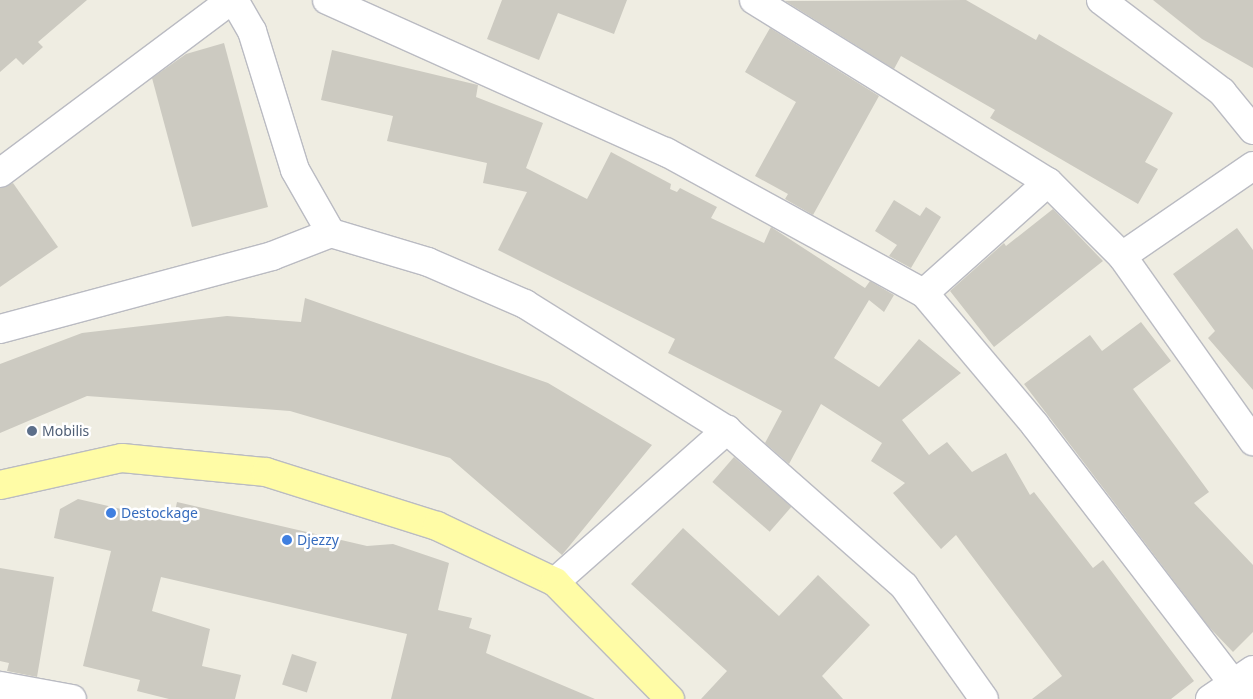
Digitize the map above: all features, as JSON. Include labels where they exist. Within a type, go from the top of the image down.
[{"type":"main road","points":[[0,485],[122,458],[266,472],[437,526],[555,582],[670,699]]},
{"type":"street","points":[[0,173],[233,0],[252,31],[295,170],[331,233]]},
{"type":"street","points":[[327,0],[524,92],[666,152],[924,293],[1035,425],[1244,684],[1210,699]]},
{"type":"street","points":[[754,0],[1048,182],[1122,256],[1253,441]]},
{"type":"street","points":[[1101,0],[1222,92],[1253,130]]},
{"type":"street","points":[[1122,256],[1253,166]]},
{"type":"street","points":[[924,293],[1048,182]]},
{"type":"street","points":[[0,329],[272,256],[331,233],[428,262],[525,304],[727,430],[904,586],[984,699]]},
{"type":"street","points":[[555,582],[727,430]]},
{"type":"street","points":[[0,686],[72,699]]},
{"type":"building","points":[[0,0],[87,0],[38,42],[43,47],[23,65],[16,58],[0,72]]},
{"type":"building","points":[[502,0],[627,0],[614,34],[558,13],[539,60],[487,39]]},
{"type":"building","points":[[966,0],[1036,40],[1039,34],[1173,113],[1145,162],[1158,169],[1138,204],[990,118],[995,110],[901,56],[894,69],[785,1]]},
{"type":"building","points":[[1153,0],[1253,0],[1253,68],[1202,39]]},
{"type":"building","points":[[770,28],[879,96],[813,215],[785,199],[788,194],[755,176],[796,102],[745,72]]},
{"type":"building","points":[[224,43],[268,207],[192,227],[152,78],[186,54]]},
{"type":"building","points":[[332,50],[478,85],[476,97],[543,123],[526,168],[587,199],[611,152],[671,184],[670,189],[677,192],[680,188],[717,207],[711,218],[764,243],[771,227],[865,288],[870,281],[894,295],[884,312],[869,300],[834,358],[879,387],[919,339],[961,373],[902,420],[929,455],[947,442],[972,472],[1006,453],[1030,495],[1034,492],[1093,568],[1103,560],[1194,681],[1171,699],[1032,699],[1062,676],[956,535],[941,549],[893,493],[905,483],[871,461],[882,443],[821,404],[789,464],[765,443],[782,411],[668,353],[675,339],[498,250],[527,192],[483,183],[487,163],[387,141],[393,116],[321,100]]},
{"type":"building","points":[[13,183],[58,247],[0,287],[0,188]]},
{"type":"building","points":[[894,200],[920,216],[926,207],[941,217],[911,268],[889,256],[897,245],[875,231]]},
{"type":"building","points":[[1053,209],[1103,261],[994,347],[950,291],[1004,243],[1006,246]]},
{"type":"building","points":[[1237,228],[1253,250],[1253,390],[1208,338],[1215,331],[1173,274]]},
{"type":"building","points":[[305,298],[548,383],[652,445],[562,555],[450,458],[290,411],[87,396],[0,433],[0,364],[82,333],[227,316],[301,322]]},
{"type":"building","points":[[1141,322],[1171,361],[1133,389],[1209,492],[1194,503],[1253,565],[1253,632],[1233,652],[1209,627],[1024,384],[1090,335],[1102,351]]},
{"type":"building","points":[[734,457],[791,507],[770,532],[712,482]]},
{"type":"building","points":[[78,499],[173,521],[177,502],[367,546],[393,544],[449,563],[438,610],[472,618],[469,628],[491,635],[486,653],[595,699],[391,699],[407,634],[161,577],[152,611],[210,629],[202,666],[241,675],[235,699],[169,699],[137,691],[140,680],[83,666],[111,551],[54,538],[60,509]]},
{"type":"building","points":[[683,528],[779,616],[818,575],[870,625],[822,676],[843,699],[701,699],[727,671],[631,584]]},
{"type":"building","points":[[0,568],[54,577],[37,677],[7,671],[9,663],[0,661]]},
{"type":"building","points":[[292,654],[317,662],[307,692],[282,684]]},
{"type":"place","name":"Mobilis","points":[[32,431]]},
{"type":"place","name":"Destockage","points":[[111,513]]},
{"type":"place","name":"Djezzy","points":[[287,540]]}]
